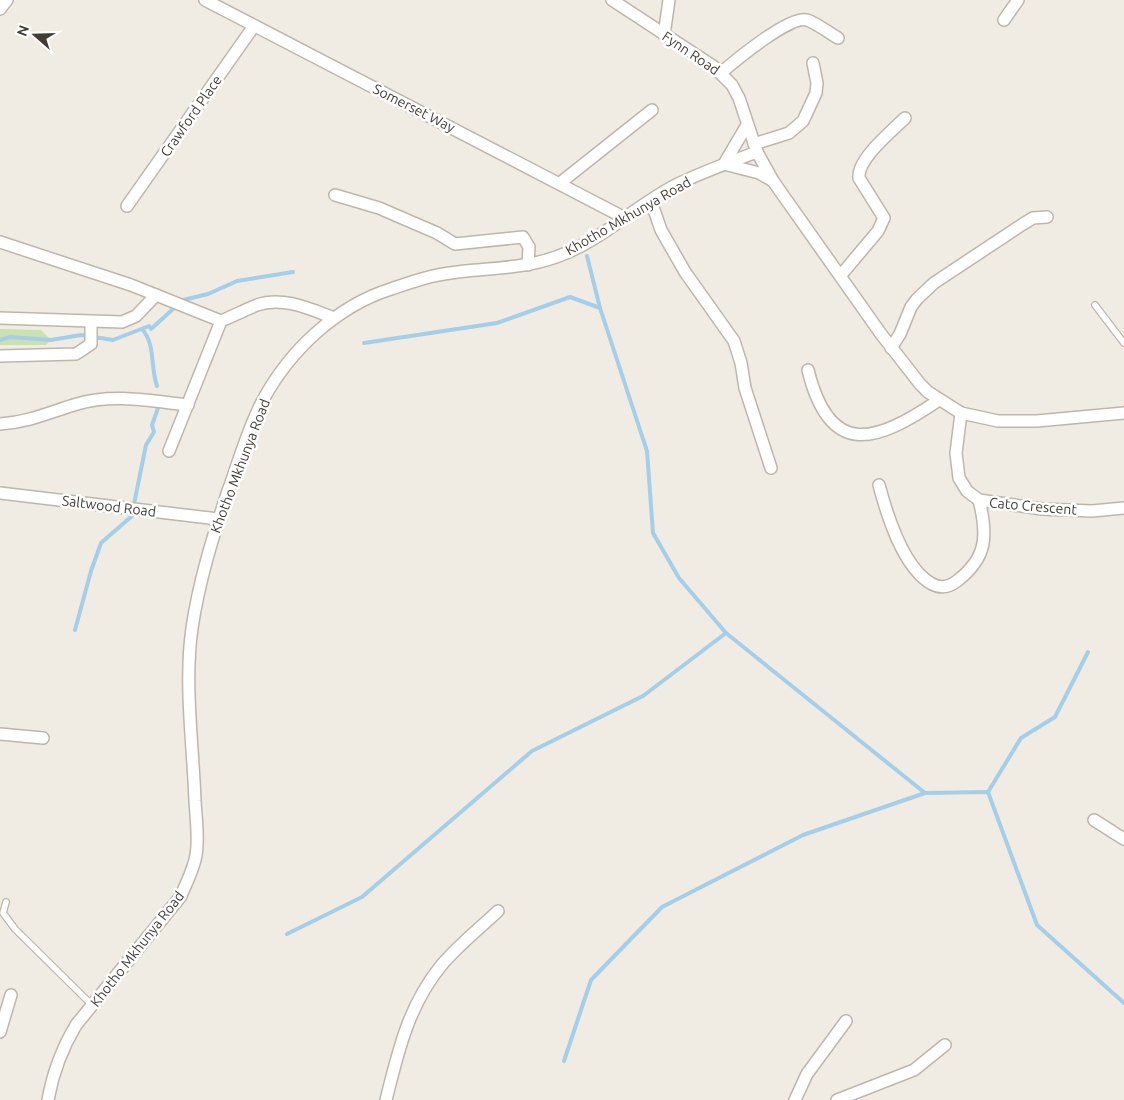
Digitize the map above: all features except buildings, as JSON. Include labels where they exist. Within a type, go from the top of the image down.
[{"type":"street","points":[[0,9],[7,0]]},
{"type":"street","name":"Somerset Way","points":[[205,0],[560,183],[622,218]]},
{"type":"street","name":"Fynn Road","points":[[612,0],[722,72],[739,98],[755,148]]},
{"type":"street","points":[[664,35],[669,0]]},
{"type":"street","points":[[1004,20],[1018,0]]},
{"type":"street","points":[[722,72],[745,52],[794,21],[807,20],[838,38]]},
{"type":"street","name":"Crawford Place","points":[[128,206],[254,26]]},
{"type":"street","name":"Khotho Mkhunya Road","points":[[48,1100],[53,1071],[62,1047],[92,1005],[181,896],[196,855],[194,766],[189,684],[190,647],[201,579],[218,520],[263,400],[292,358],[334,318],[352,306],[388,290],[439,275],[528,265],[558,257],[590,241],[622,218],[676,185],[789,133],[802,121],[816,93],[817,83],[813,63]]},
{"type":"street","points":[[560,183],[652,110]]},
{"type":"street","points":[[841,275],[878,231],[884,218],[859,178],[858,171],[867,156],[905,118]]},
{"type":"street","points":[[747,125],[724,164],[759,173],[774,181]]},
{"type":"street","points":[[755,148],[774,181],[891,348],[920,384],[938,400],[962,413],[998,421],[1124,413]]},
{"type":"street","points":[[335,195],[379,208],[437,233],[455,244],[523,237],[529,247],[528,265]]},
{"type":"street","points":[[651,201],[662,230],[685,272],[734,342],[741,362],[745,388],[771,468]]},
{"type":"street","points":[[891,348],[900,334],[910,307],[934,283],[1033,218],[1047,217]]},
{"type":"street","points":[[0,242],[131,285],[221,321],[259,305],[280,302],[303,306],[334,318]]},
{"type":"street","points":[[0,318],[91,326],[122,322],[146,308],[156,295]]},
{"type":"street","points":[[169,451],[221,321]]},
{"type":"street","points":[[0,356],[76,354],[91,344],[91,326]]},
{"type":"street","points":[[808,370],[823,412],[838,429],[850,435],[860,436],[894,426],[914,417],[938,400]]},
{"type":"street","points":[[0,424],[33,420],[78,404],[109,398],[188,404]]},
{"type":"street","name":"Cato Crescent","points":[[962,413],[956,453],[959,478],[967,491],[979,500],[1042,509],[1092,511],[1124,508]]},
{"type":"street","points":[[879,485],[888,519],[898,543],[920,573],[932,585],[944,588],[951,586],[972,569],[983,552],[984,518],[979,500]]},
{"type":"street","name":"Saltwood Road","points":[[0,493],[218,520]]},
{"type":"street","points":[[0,734],[43,738]]},
{"type":"street","points":[[1094,820],[1124,839]]},
{"type":"street","points":[[386,1100],[401,1037],[422,992],[441,965],[498,911]]},
{"type":"street","points":[[0,1032],[11,995]]},
{"type":"street","points":[[795,1100],[807,1074],[846,1021]]},
{"type":"street","points":[[837,1100],[914,1070],[944,1045]]},
{"type":"lane","points":[[1095,305],[1124,343]]},
{"type":"lane","points":[[6,902],[3,913],[15,929],[92,1005]]},
{"type":"green space","points":[[0,329],[41,330],[51,340],[46,345],[0,345]]},
{"type":"waterway","points":[[587,256],[600,308],[647,451],[653,533],[679,578],[726,633],[925,793],[988,792],[1037,925],[1124,1003]]},
{"type":"waterway","points":[[0,340],[10,337],[51,340],[81,335],[113,340],[149,326],[151,329],[183,300],[208,294],[237,281],[293,272]]},
{"type":"waterway","points":[[364,343],[497,323],[570,297],[600,308]]},
{"type":"waterway","points":[[142,329],[151,349],[157,386]]},
{"type":"waterway","points":[[134,504],[146,445],[154,432],[152,425],[158,408]]},
{"type":"waterway","points":[[75,630],[91,571],[101,543],[132,516]]},
{"type":"waterway","points":[[287,934],[362,897],[532,751],[643,696],[726,633]]},
{"type":"waterway","points":[[988,792],[1021,738],[1055,717],[1088,652]]},
{"type":"waterway","points":[[564,1061],[591,980],[662,907],[803,835],[925,793]]}]
